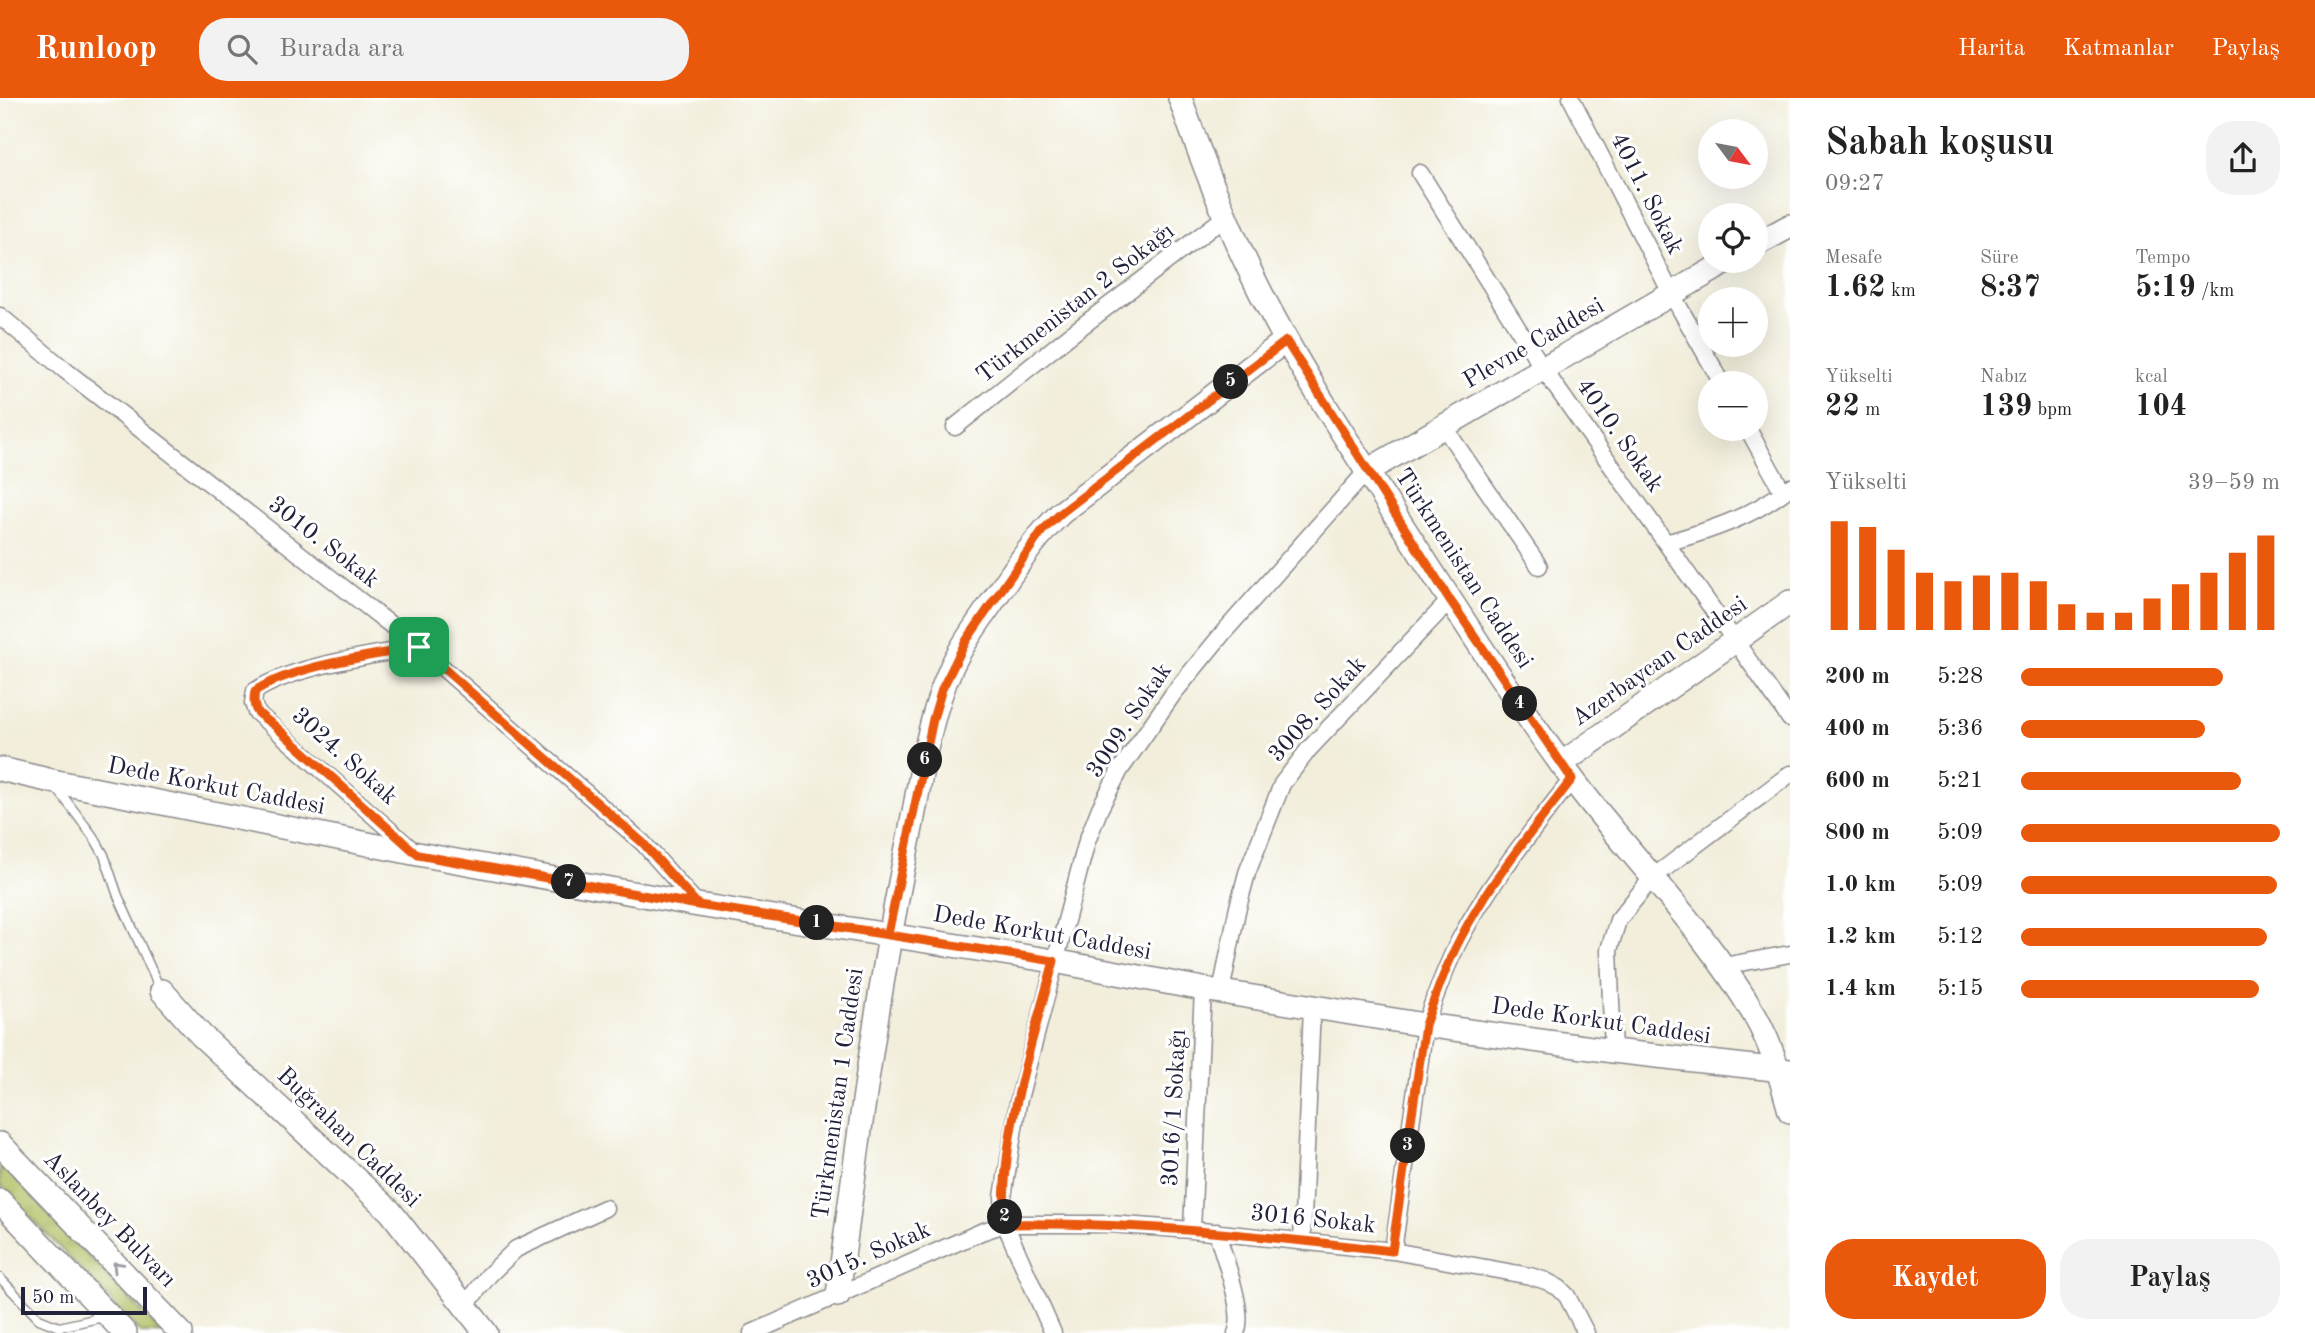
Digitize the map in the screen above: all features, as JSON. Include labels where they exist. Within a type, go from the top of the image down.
[{"type":"street","name":"Türkmenistan Caddesi","points":[[1180,98],[1225,217],[1286,341],[1450,600],[1567,771],[1723,966],[1756,1016],[1785,1071],[1790,1111]]},
{"type":"street","name":"4011. Sokak","points":[[1571,98],[1671,293],[1715,371]]},
{"type":"street","name":"4010. Sokak","points":[[1420,173],[1544,370],[1790,719]]},
{"type":"street","name":"Türkmenistan 2 Sokağı","points":[[955,427],[1225,217]]},
{"type":"street","points":[[1768,238],[1790,226]]},
{"type":"street","name":"Plevne Caddesi","points":[[1367,471],[1707,273]]},
{"type":"street","name":"3010. Sokak","points":[[0,316],[66,371],[419,647],[643,843],[698,905]]},
{"type":"street","name":"Türkmenistan 1 Caddesi","points":[[838,1295],[870,1048],[888,934],[933,719],[951,667],[1042,531],[1061,513],[1286,341]]},
{"type":"street","points":[[1444,427],[1539,566]]},
{"type":"street","points":[[1666,542],[1736,521],[1787,489],[1756,441]]},
{"type":"street","name":"3009. Sokak","points":[[1053,1333],[1005,1224],[1003,1197],[1012,1136],[1034,1038],[1087,841],[1100,808],[1120,770],[1189,674],[1367,471]]},
{"type":"street","name":"3008. Sokak","points":[[1212,990],[1247,873],[1282,783],[1309,749],[1450,600]]},
{"type":"street","name":"Azerbaycan Caddesi","points":[[1567,771],[1735,641],[1790,602]]},
{"type":"street","name":"3024. Sokak","points":[[418,855],[256,712],[253,703],[255,691],[272,680],[352,659],[419,647]]},
{"type":"street","name":"Dede Korkut Caddesi","points":[[0,769],[418,855],[698,905],[1054,961],[1425,1025],[1785,1071]]},
{"type":"street","points":[[1392,1251],[1425,1025],[1447,967],[1474,915],[1567,771]]},
{"type":"street","points":[[1613,1051],[1609,970],[1612,934],[1622,914],[1653,878],[1790,774]]},
{"type":"street","points":[[1723,966],[1790,954]]},
{"type":"street","name":"3016/1 Sokağı","points":[[1192,1230],[1212,990]]},
{"type":"street","name":"Buğrahan Caddesi","points":[[162,992],[201,1035],[390,1211],[486,1333]]},
{"type":"street","points":[[1301,1241],[1312,1007]]},
{"type":"street","name":"Aslanbey Bulvarı","points":[[0,1144],[181,1333]]},
{"type":"street","points":[[0,1201],[125,1333]]},
{"type":"street","points":[[465,1306],[489,1275],[516,1249],[605,1209]]},
{"type":"street","name":"3015. Sokak","points":[[752,1333],[960,1240],[1005,1224]]},
{"type":"street","name":"3016 Sokak","points":[[1005,1224],[1086,1224],[1217,1232],[1392,1251],[1530,1276],[1559,1288],[1567,1296],[1586,1333]]},
{"type":"street","points":[[1217,1232],[1238,1309],[1240,1323],[1236,1333]]},
{"type":"lane","points":[[51,781],[104,855],[118,895],[162,992]]},
{"type":"lane","points":[[0,1278],[39,1319],[58,1327],[108,1315]]},
{"type":"green space","points":[[0,1163],[162,1333],[141,1333],[0,1185]]},
{"type":"route","points":[[419,647],[352,659],[272,680],[255,691],[253,703],[256,712],[418,855],[698,905],[793,920],[888,934],[933,719],[951,667],[966,641],[1042,531],[1061,513],[1085,492],[1286,341],[1450,600],[1572,779],[1524,841],[1474,915],[1436,993],[1425,1025],[1392,1251],[1110,1224],[1005,1224],[1005,1174],[1018,1103],[1054,961],[888,934],[698,905],[643,843],[419,647]]}]
